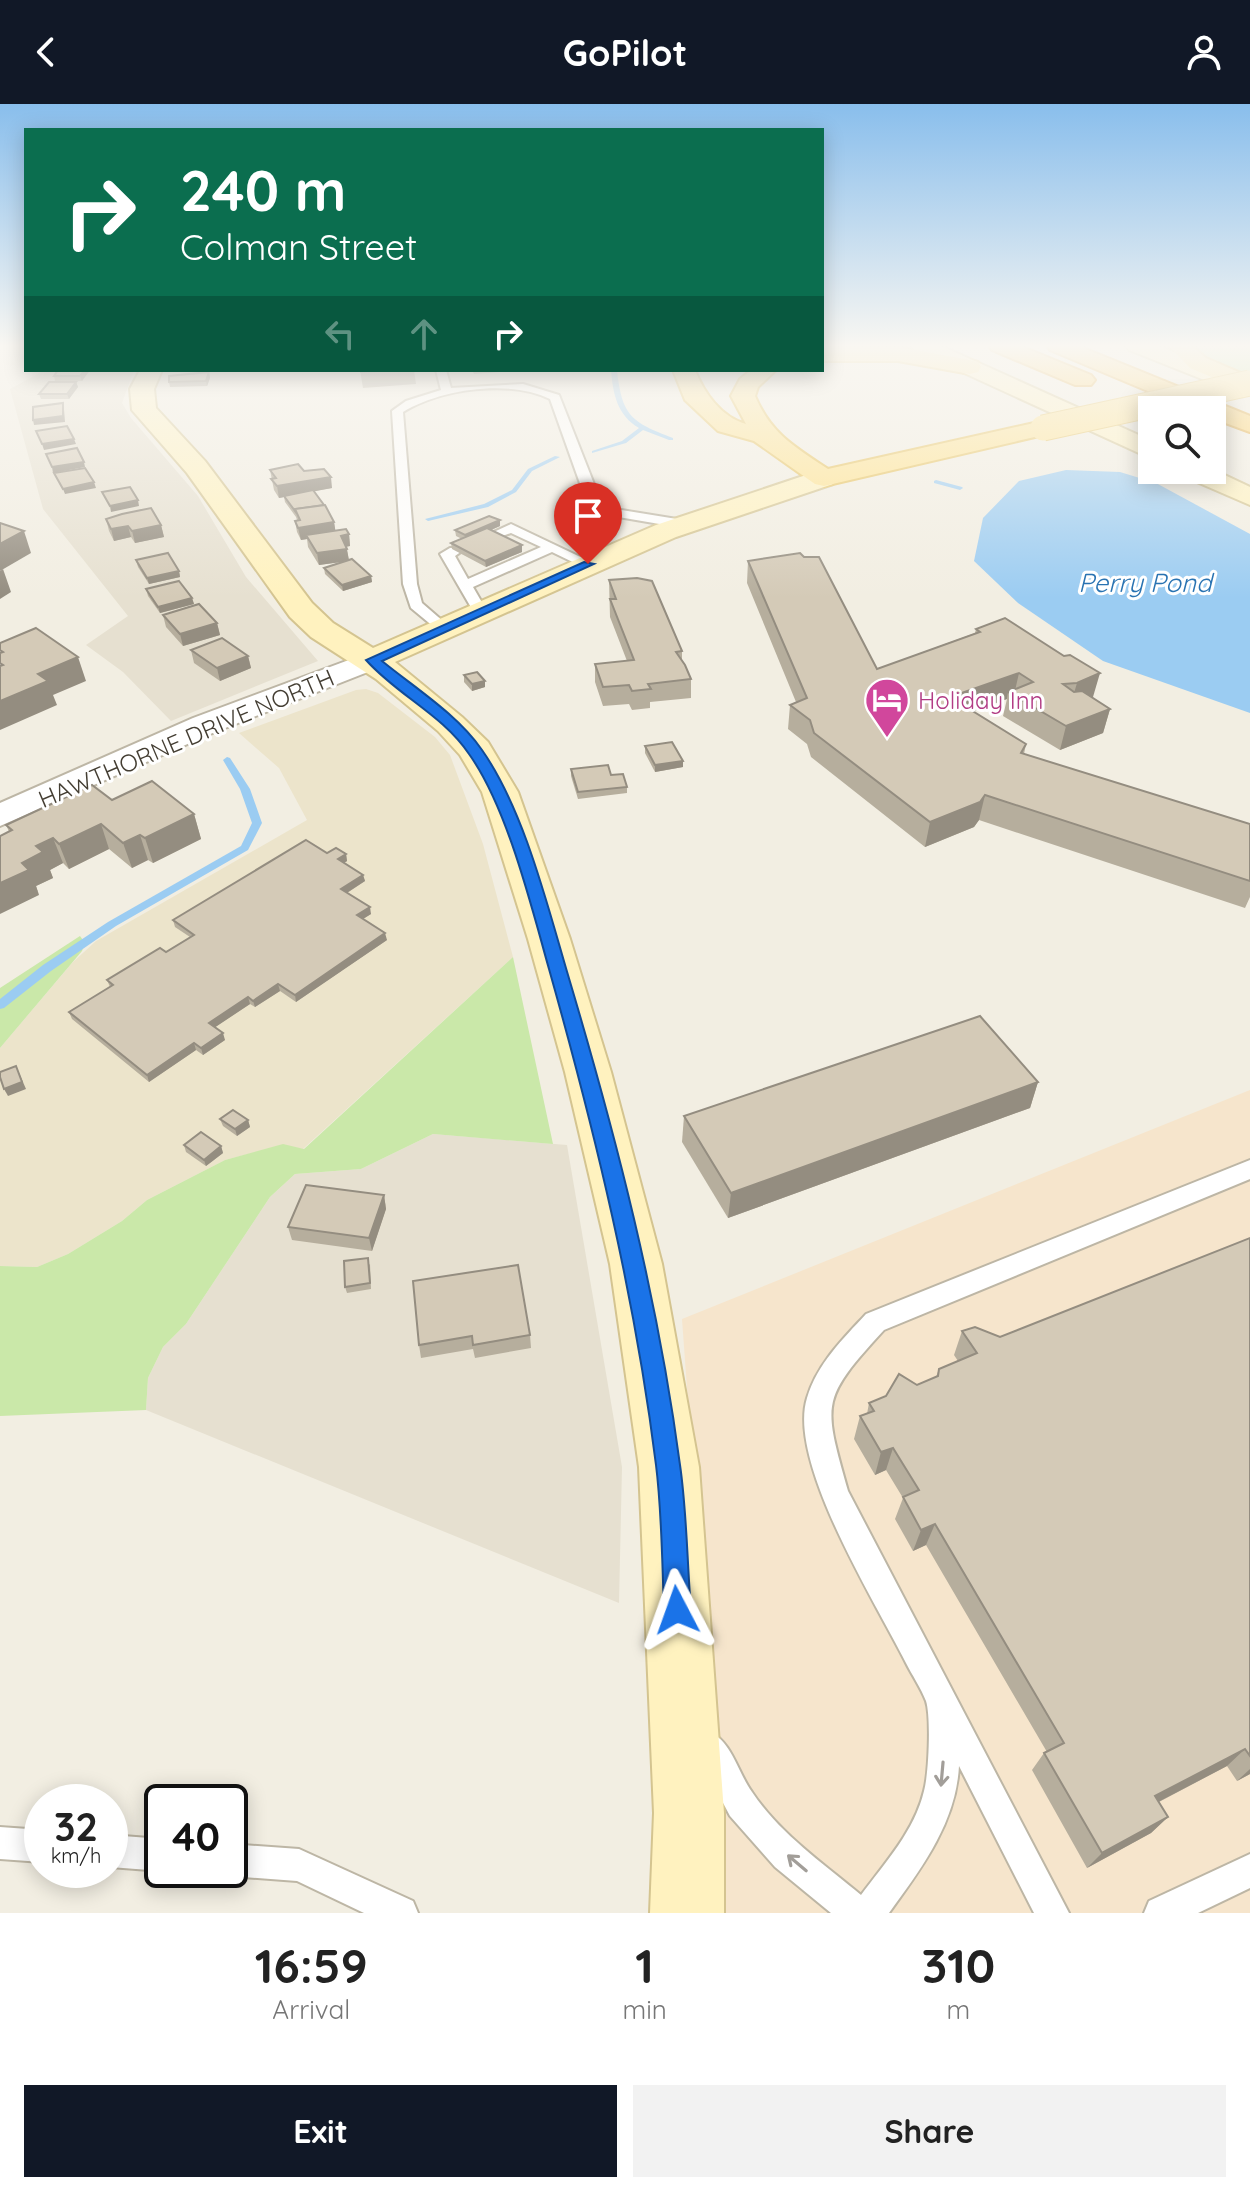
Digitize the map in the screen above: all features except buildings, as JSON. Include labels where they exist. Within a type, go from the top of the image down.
[{"type":"main road","points":[[735,429],[763,436],[824,478],[1037,429]]},
{"type":"main road","points":[[763,429],[763,436]]},
{"type":"street","points":[[162,429],[196,467],[301,610],[322,630],[373,660],[450,724],[475,750],[500,792],[546,929],[588,1072],[636,1264],[669,1467],[689,1813],[687,1913]]},
{"type":"street","points":[[1105,429],[1138,445]]},
{"type":"street","points":[[373,660],[683,524],[824,478]]},
{"type":"street","points":[[1222,484],[1250,497]]},
{"type":"street","name":"HAWTHORNE DRIVE NORTH","points":[[0,816],[197,728],[373,660]]},
{"type":"lane","points":[[398,429],[410,584],[416,605],[445,629]]},
{"type":"lane","points":[[567,429],[593,503],[599,510],[683,524]]},
{"type":"lane","points":[[491,536],[511,528],[588,564]]},
{"type":"lane","points":[[506,544],[526,535]]},
{"type":"lane","points":[[465,585],[552,547]]},
{"type":"lane","points":[[470,559],[454,559],[481,613]]},
{"type":"lane","points":[[1052,1913],[835,1495],[817,1427],[821,1391],[836,1364],[875,1322],[1250,1169]]},
{"type":"lane","points":[[683,1696],[741,1805],[787,1855],[857,1913]]},
{"type":"lane","points":[[869,1913],[921,1838],[941,1790],[944,1749],[940,1696]]},
{"type":"lane","points":[[0,1843],[24,1845]]},
{"type":"lane","points":[[248,1861],[299,1865],[401,1913]]},
{"type":"lane","points":[[1161,1913],[1250,1871]]},
{"type":"shaded area","points":[[21,429],[141,429],[198,496],[246,577],[318,661],[171,721],[123,672],[86,645],[128,616],[43,509]]},
{"type":"shaded area","points":[[366,689],[378,693],[435,737],[450,755],[483,844],[513,957],[303,1149],[283,1145],[225,1160],[147,1200],[122,1221],[68,1254],[37,1267],[0,1266],[0,1048],[72,963],[96,941],[307,820],[279,768],[239,733]]},
{"type":"shaded area","points":[[1250,1090],[1250,1913],[725,1913],[682,1319]]},
{"type":"shaded area","points":[[433,1134],[567,1145],[622,1467],[619,1603],[146,1410],[148,1378],[163,1347],[186,1324],[270,1197],[295,1174],[361,1169]]},
{"type":"green space","points":[[80,936],[85,943],[82,951],[0,1048],[0,988]]},
{"type":"green space","points":[[513,957],[553,1144],[433,1134],[361,1169],[295,1174],[270,1197],[186,1324],[163,1347],[148,1378],[146,1410],[0,1416],[0,1266],[37,1267],[68,1254],[122,1221],[147,1200],[225,1160],[283,1144],[304,1149]]},
{"type":"water","name":"Perry Pond","points":[[1066,470],[1120,472],[1138,478],[1138,484],[1158,484],[1250,534],[1250,713],[1103,661],[1018,603],[974,561],[983,518],[1019,481]]},
{"type":"waterway","points":[[594,452],[624,442],[640,429]]},
{"type":"waterway","points":[[648,429],[671,439]]},
{"type":"waterway","points":[[428,519],[486,506],[514,491],[530,470],[557,457]]},
{"type":"waterway","points":[[936,482],[960,488]]},
{"type":"waterway","points":[[0,1005],[47,968],[112,924],[245,848],[257,823],[245,789],[227,760]]},
{"type":"place","name":"Holiday Inn","points":[[887,739]]},
{"type":"route","points":[[588,564],[373,660],[450,724],[475,750],[500,792],[540,908],[588,1072],[636,1264],[669,1467],[677,1610]]}]
